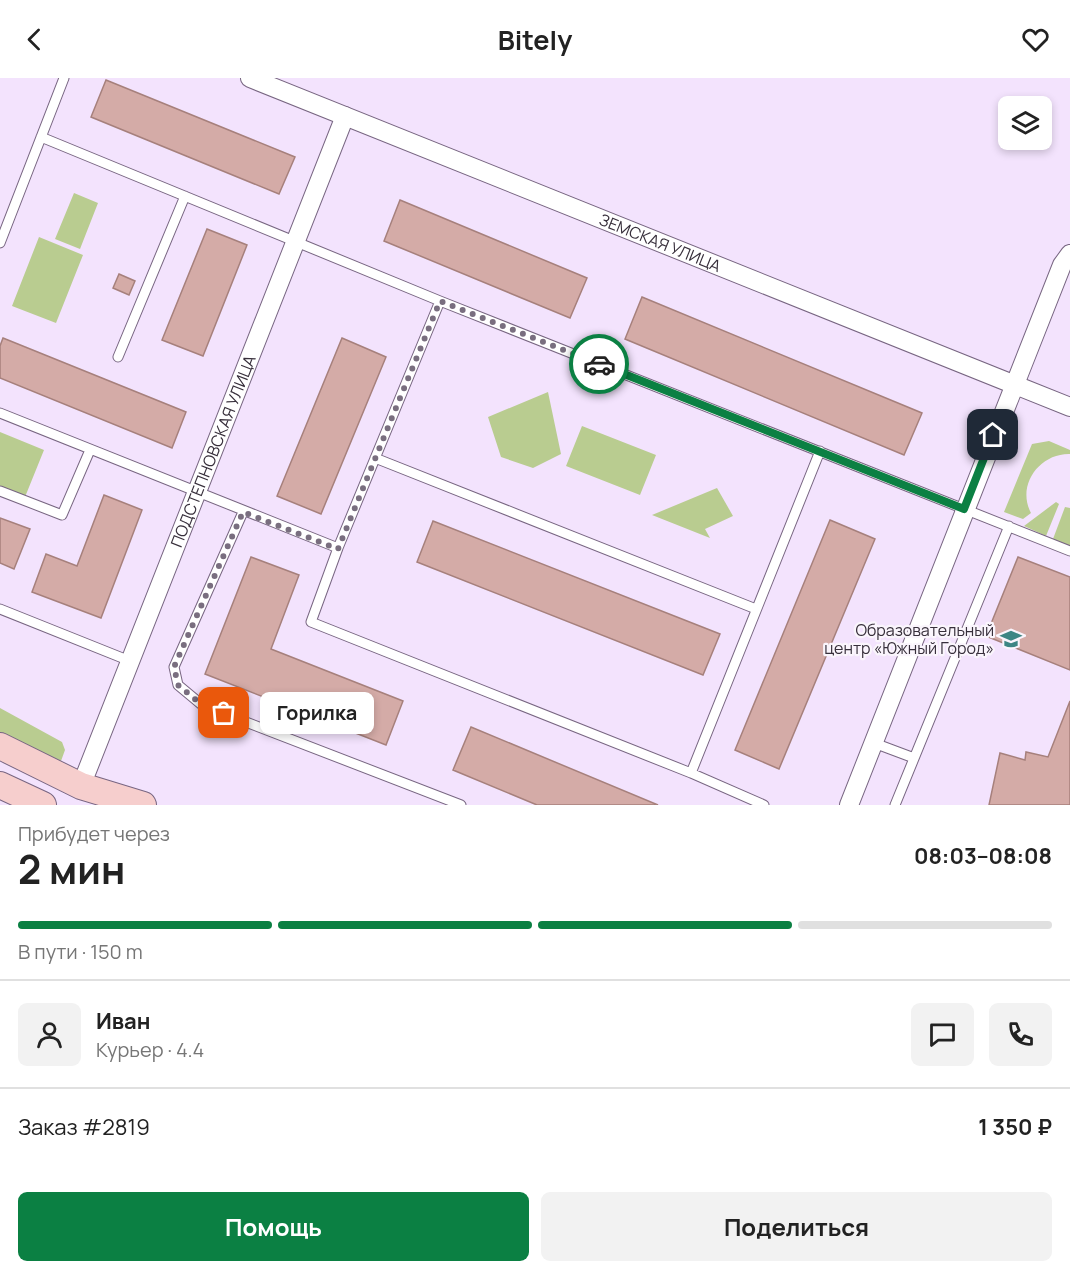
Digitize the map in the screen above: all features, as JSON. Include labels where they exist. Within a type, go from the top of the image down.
[{"type":"main road","points":[[0,746],[81,786],[143,805]]},
{"type":"main road","points":[[0,784],[42,805]]},
{"type":"street","name":"ЗЕМСКАЯ УЛИЦА","points":[[250,78],[1070,407]]},
{"type":"street","name":"ПОДСТЕПНОВСКАЯ УЛИЦА","points":[[81,786],[345,116]]},
{"type":"street","points":[[849,805],[1013,384],[1062,265],[1070,254]]},
{"type":"lane","points":[[0,243],[64,78]]},
{"type":"lane","points":[[41,137],[440,301],[1070,551]]},
{"type":"lane","points":[[118,357],[185,196]]},
{"type":"lane","points":[[440,301],[338,549],[311,622],[691,773],[764,805]]},
{"type":"lane","points":[[0,413],[338,549]]},
{"type":"lane","points":[[0,491],[62,515],[90,450]]},
{"type":"lane","points":[[691,773],[820,451]]},
{"type":"lane","points":[[375,458],[756,609]]},
{"type":"lane","points":[[243,512],[174,667],[178,685],[202,705],[460,805]]},
{"type":"lane","points":[[895,805],[1009,526]]},
{"type":"lane","points":[[0,609],[130,661]]},
{"type":"lane","points":[[874,743],[914,758]]},
{"type":"green space","points":[[74,193],[98,203],[80,249],[55,239]]},
{"type":"green space","points":[[39,237],[83,255],[56,323],[12,306]]},
{"type":"green space","points":[[548,392],[561,454],[533,468],[501,457],[488,417]]},
{"type":"green space","points":[[582,426],[656,455],[640,495],[566,466]]},
{"type":"green space","points":[[0,432],[44,450],[25,497],[0,487]]},
{"type":"green space","points":[[1049,441],[1070,450],[1070,454],[1049,459],[1034,473],[1027,492],[1027,502],[1031,513],[1023,519],[1004,512],[1032,444]]},
{"type":"green space","points":[[717,488],[733,516],[705,529],[710,538],[652,515]]},
{"type":"green space","points":[[1056,502],[1059,504],[1046,536],[1024,526]]},
{"type":"green space","points":[[1065,507],[1070,508],[1070,546],[1053,539]]},
{"type":"green space","points":[[0,708],[62,742],[65,750],[61,761],[0,733]]},
{"type":"building","points":[[106,80],[295,157],[279,194],[91,117]]},
{"type":"building","points":[[400,200],[587,278],[570,318],[384,241]]},
{"type":"building","points":[[207,229],[247,245],[203,356],[162,340]]},
{"type":"building","points":[[119,274],[135,281],[129,295],[113,288]]},
{"type":"building","points":[[642,297],[922,413],[904,455],[625,339]]},
{"type":"building","points":[[3,338],[186,412],[172,448],[0,378],[0,346]]},
{"type":"building","points":[[342,338],[386,357],[321,514],[277,496]]},
{"type":"building","points":[[104,495],[142,510],[101,618],[32,592],[46,554],[77,566]]},
{"type":"building","points":[[0,518],[30,529],[14,569],[0,563]]},
{"type":"building","points":[[830,520],[875,539],[779,769],[735,750]]},
{"type":"building","points":[[433,521],[720,634],[703,675],[417,562]]},
{"type":"building","points":[[251,557],[299,575],[271,649],[403,701],[386,745],[205,674]]},
{"type":"building","points":[[1018,557],[1070,577],[1070,670],[986,636]]},
{"type":"building","points":[[1070,701],[1070,805],[989,805],[1000,753],[1025,760],[1026,752],[1048,757]]},
{"type":"building","points":[[471,727],[658,805],[537,805],[453,770]]},
{"type":"way so far","points":[[224,713],[202,705],[178,685],[174,667],[243,512],[338,549],[440,301],[599,364]]},
{"type":"place","name":"Образовательный центр «Южный Город»","points":[[1011,639]]},
{"type":"place","name":"Горилка","points":[[224,713]]},
{"type":"route","points":[[599,364],[964,509],[993,435]]}]
